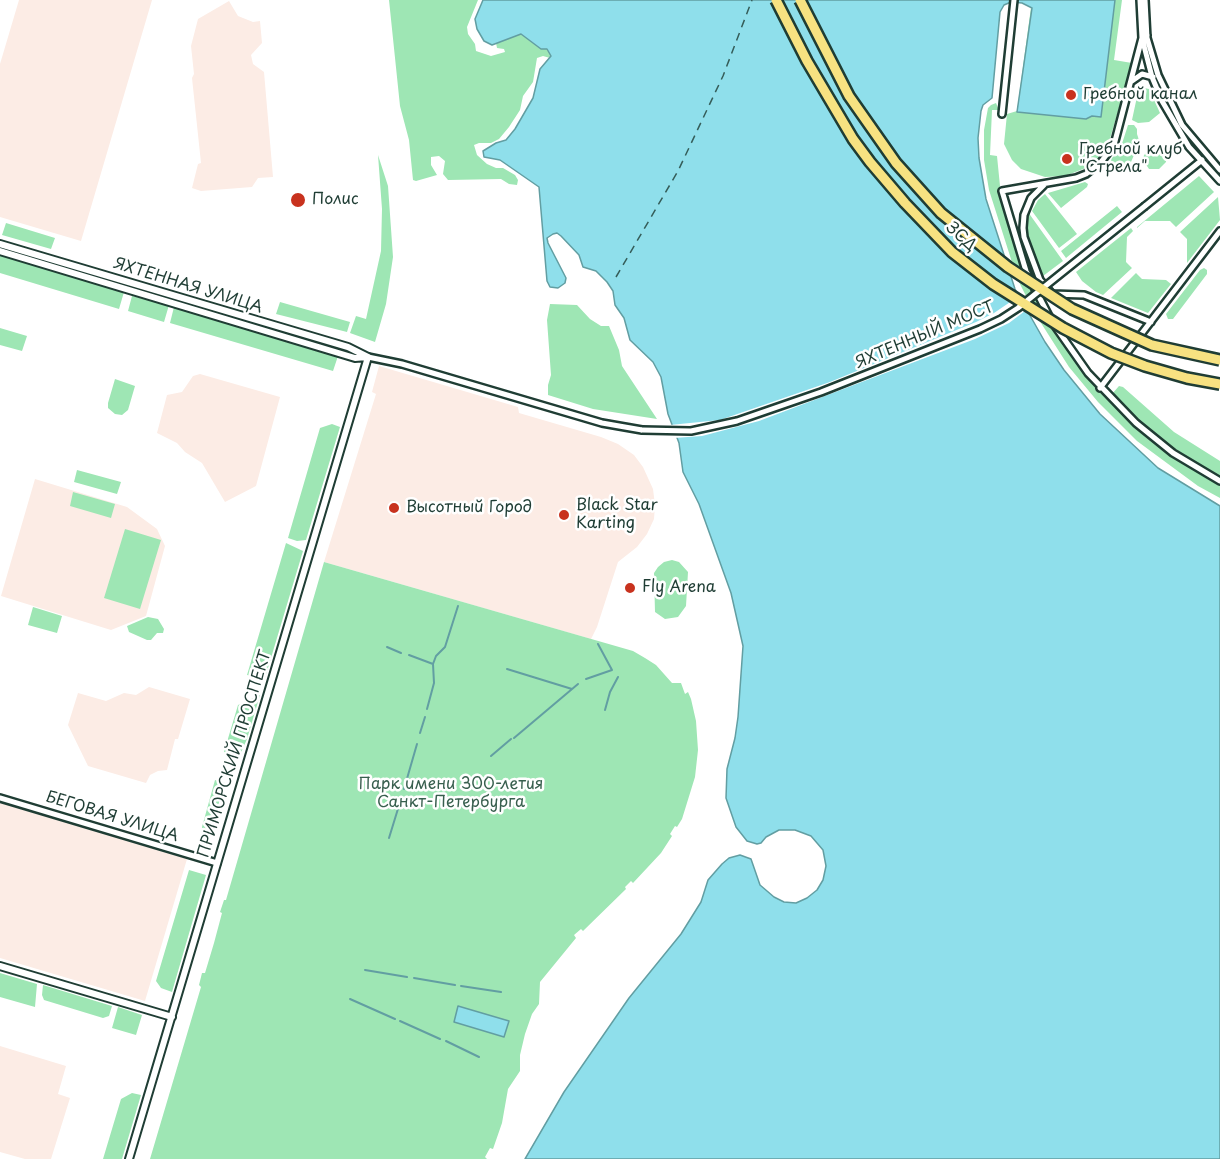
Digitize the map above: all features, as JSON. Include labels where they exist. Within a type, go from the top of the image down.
[{"type":"highway","name":"ЗСД","points":[[776,0],[812,70],[853,139],[898,195],[952,252],[993,284],[1064,328],[1111,353],[1166,372],[1220,384]]},
{"type":"highway","name":"ЗСД","points":[[800,0],[849,96],[896,163],[941,213],[1008,267],[1072,309],[1152,345],[1220,360]]},
{"type":"street","points":[[1002,114],[1014,0]]},
{"type":"street","points":[[1140,0],[1144,36],[1155,76],[1177,128],[1201,161],[1220,181]]},
{"type":"street","points":[[1146,0],[1144,36],[1114,145],[1101,162],[1086,174],[1076,178],[1002,191],[1026,271],[1067,345],[1100,388],[1153,438],[1193,466],[1220,481]]},
{"type":"street","points":[[1131,82],[1137,75],[1155,76]]},
{"type":"street","points":[[1155,76],[1182,125],[1220,170]]},
{"type":"street","name":"ЯХТЕННЫЙ МОСТ","points":[[642,430],[691,431],[745,419],[887,367],[1001,319],[1018,308],[1207,156]]},
{"type":"street","points":[[1045,184],[1031,198],[1023,221],[1024,237],[1040,279],[1053,294],[1084,295],[1151,322]]},
{"type":"street","points":[[1100,388],[1220,231]]},
{"type":"street","name":"ЯХТЕННАЯ УЛИЦА","points":[[0,244],[348,348],[368,357],[402,364],[602,423],[642,430]]},
{"type":"street","name":"ЯХТЕННАЯ УЛИЦА","points":[[0,251],[355,358],[368,357]]},
{"type":"street","name":"ПРИМОРСКИЙ ПРОСПЕКТ","points":[[129,1159],[368,357]]},
{"type":"street","name":"БЕГОВАЯ УЛИЦА","points":[[0,798],[217,863]]},
{"type":"street","points":[[0,966],[172,1017]]},
{"type":"shaded area","points":[[19,0],[152,0],[81,241],[0,217],[0,64]]},
{"type":"shaded area","points":[[229,1],[238,16],[253,22],[260,21],[262,43],[251,55],[253,64],[264,72],[273,177],[258,178],[252,187],[201,191],[192,188],[198,164],[201,163],[191,46],[198,19]]},
{"type":"shaded area","points":[[379,366],[518,407],[519,413],[601,437],[618,444],[634,455],[643,467],[653,489],[654,519],[647,534],[637,547],[618,562],[591,639],[324,562],[376,394],[372,392]]},
{"type":"shaded area","points":[[200,374],[280,397],[256,486],[225,502],[202,463],[185,452],[177,443],[157,433],[167,395],[182,392],[193,376]]},
{"type":"shaded area","points":[[35,479],[127,507],[157,529],[165,546],[146,616],[111,630],[1,596]]},
{"type":"shaded area","points":[[149,687],[190,699],[178,739],[175,739],[167,770],[150,775],[146,783],[88,766],[68,725],[78,693],[106,701],[124,693],[136,695]]},
{"type":"shaded area","points":[[0,803],[187,859],[145,1001],[0,958]]},
{"type":"shaded area","points":[[0,1046],[66,1066],[58,1094],[70,1098],[51,1159],[25,1159],[0,1152]]},
{"type":"green space","points":[[389,0],[478,0],[467,27],[476,51],[491,56],[505,52],[504,49],[497,48],[496,43],[521,34],[541,48],[547,49],[551,56],[550,58],[543,56],[537,58],[533,82],[523,96],[520,110],[509,127],[499,139],[491,143],[474,145],[477,155],[487,164],[503,168],[515,175],[518,180],[517,185],[509,184],[501,179],[448,180],[443,174],[445,161],[439,156],[431,157],[431,165],[437,175],[413,180],[409,140],[400,106]]},
{"type":"green space","name":"Гребной канал","points":[[1032,0],[1122,0],[1114,60],[1132,63],[1107,149],[1091,166],[1065,176],[1045,177],[1021,169],[1012,160],[1004,144],[1007,114],[1017,111]]},
{"type":"green space","points":[[1144,88],[1149,89],[1160,113],[1149,122],[1138,123],[1132,120],[1138,92]]},
{"type":"green space","points":[[996,103],[999,110],[992,110],[990,155],[997,156],[1001,196],[1021,267],[1043,310],[1068,350],[1105,396],[1153,440],[1220,485],[1220,498],[1198,486],[1137,441],[1098,402],[1069,367],[1034,312],[1017,278],[989,190],[984,160],[984,130],[988,108]]},
{"type":"green space","points":[[1128,125],[1134,125],[1137,129],[1142,149],[1134,155],[1128,169],[1119,164],[1109,165],[1120,150]]},
{"type":"green space","points":[[1162,146],[1167,148],[1166,162],[1159,169],[1149,169],[1143,160],[1144,155],[1152,148]]},
{"type":"green space","points":[[378,155],[388,186],[393,257],[386,304],[375,342],[350,333],[356,316],[366,319],[381,251],[382,209]]},
{"type":"green space","points":[[1199,176],[1214,192],[1176,227],[1170,221],[1145,221],[1137,228],[1137,227]]},
{"type":"green space","points":[[1085,182],[1088,184],[1087,187],[1061,208],[1048,193]]},
{"type":"green space","points":[[1045,194],[1077,234],[1059,248],[1032,211],[1038,200]]},
{"type":"green space","points":[[1218,197],[1220,220],[1187,263],[1187,239],[1180,232]]},
{"type":"green space","points":[[1117,206],[1122,212],[1066,258],[1061,251]]},
{"type":"green space","points":[[1028,212],[1063,261],[1043,276],[1029,242]]},
{"type":"green space","points":[[6,223],[55,238],[51,249],[2,235]]},
{"type":"green space","points":[[1131,228],[1133,231],[1127,237],[1126,262],[1132,268],[1103,295],[1096,292],[1082,281],[1076,272]]},
{"type":"green space","points":[[0,255],[124,292],[119,309],[0,273]]},
{"type":"green space","points":[[1204,268],[1207,274],[1173,319],[1168,319],[1166,314],[1200,270]]},
{"type":"green space","points":[[1136,273],[1142,279],[1166,280],[1171,284],[1148,313],[1111,298]]},
{"type":"green space","points":[[132,296],[169,305],[164,322],[128,311]]},
{"type":"green space","points":[[280,302],[350,322],[347,332],[276,314]]},
{"type":"green space","points":[[550,304],[577,305],[590,319],[601,326],[609,326],[619,350],[622,366],[657,419],[593,409],[548,395],[551,375],[547,320]]},
{"type":"green space","points":[[174,307],[338,356],[333,371],[170,323]]},
{"type":"green space","points":[[0,328],[27,336],[22,351],[0,345]]},
{"type":"green space","points":[[115,379],[135,386],[128,410],[122,415],[115,414],[108,408]]},
{"type":"green space","points":[[1119,386],[1174,432],[1220,461],[1220,476],[1176,450],[1139,420],[1112,394]]},
{"type":"green space","points":[[332,424],[340,427],[306,540],[297,541],[288,538],[320,428]]},
{"type":"green space","points":[[77,470],[121,482],[117,494],[74,482]]},
{"type":"green space","points":[[73,492],[115,504],[111,518],[70,506]]},
{"type":"green space","points":[[125,529],[161,540],[140,609],[104,598]]},
{"type":"green space","points":[[286,543],[303,551],[265,678],[259,678],[247,675]]},
{"type":"green space","points":[[672,560],[679,562],[688,572],[686,606],[678,617],[665,619],[655,612],[654,573],[664,562]]},
{"type":"green space","name":"Парк имени 300-летия Санкт-Петербурга","points":[[324,562],[633,651],[656,665],[672,683],[681,683],[685,694],[688,692],[696,721],[698,750],[695,777],[682,819],[670,834],[672,836],[661,853],[583,931],[581,929],[574,935],[576,938],[540,982],[539,1004],[532,1014],[525,1034],[520,1055],[520,1071],[508,1089],[502,1123],[493,1149],[490,1148],[485,1157],[487,1159],[150,1159],[201,987],[199,985],[202,973],[205,973],[214,943],[222,913],[220,912],[226,900]]},
{"type":"green space","points":[[33,607],[62,616],[57,633],[28,625]]},
{"type":"green space","points":[[148,617],[158,619],[164,629],[163,633],[157,633],[151,640],[147,640],[129,632],[127,626]]},
{"type":"green space","points":[[260,695],[247,739],[239,757],[224,752],[238,705]]},
{"type":"green space","points":[[215,780],[225,783],[208,838],[204,836],[202,827]]},
{"type":"green space","points":[[189,870],[206,875],[172,992],[161,988],[156,981]]},
{"type":"green space","points":[[0,973],[37,984],[35,1007],[0,997]]},
{"type":"green space","points":[[43,985],[112,1006],[109,1016],[103,1018],[44,1000]]},
{"type":"green space","points":[[118,1007],[142,1015],[136,1035],[112,1028]]},
{"type":"green space","points":[[132,1093],[141,1095],[122,1159],[103,1159],[121,1099]]},
{"type":"water","points":[[483,0],[1115,0],[1101,117],[1092,116],[1086,119],[1017,112],[1032,8],[1022,3],[1011,2],[1004,5],[1000,12],[992,98],[983,105],[981,111],[978,138],[979,158],[986,199],[1015,289],[1064,370],[1100,414],[1158,468],[1220,506],[1220,1159],[525,1159],[564,1092],[629,998],[681,934],[701,902],[708,880],[722,864],[729,858],[740,855],[751,859],[760,885],[784,902],[796,903],[817,890],[823,880],[826,866],[823,850],[811,836],[795,830],[779,830],[757,844],[747,841],[736,827],[726,798],[727,769],[738,717],[743,646],[731,593],[699,504],[683,472],[679,443],[668,414],[661,377],[653,362],[630,340],[624,318],[615,305],[613,291],[596,271],[583,267],[579,255],[557,233],[547,238],[548,243],[566,278],[565,283],[558,288],[550,287],[547,281],[539,187],[500,160],[484,157],[483,151],[506,140],[515,129],[533,98],[540,69],[551,56],[547,49],[541,49],[521,34],[492,45],[484,41],[477,29],[475,19]]},
{"type":"water","points":[[458,1006],[509,1021],[504,1037],[454,1022]]},
{"type":"pier","points":[[1022,294],[1029,308],[1009,323],[975,339],[759,421],[702,436],[674,438],[670,425],[720,420],[830,382],[976,322]]},
{"type":"waterway","points":[[427,709],[434,683],[433,664],[436,656],[445,647],[458,606]]},
{"type":"waterway","points":[[586,679],[612,670],[598,644]]},
{"type":"waterway","points":[[387,647],[401,653]]},
{"type":"waterway","points":[[409,655],[433,664]]},
{"type":"waterway","points":[[507,669],[572,689]]},
{"type":"waterway","points":[[605,710],[610,692],[618,677]]},
{"type":"waterway","points":[[514,738],[578,684]]},
{"type":"waterway","points":[[420,733],[425,717]]},
{"type":"waterway","points":[[491,756],[511,739]]},
{"type":"waterway","points":[[404,789],[417,744]]},
{"type":"waterway","points":[[389,838],[401,799]]},
{"type":"waterway","points":[[365,970],[407,977]]},
{"type":"waterway","points":[[414,978],[455,985]]},
{"type":"waterway","points":[[461,986],[501,992]]},
{"type":"waterway","points":[[350,999],[395,1019]]},
{"type":"waterway","points":[[400,1021],[440,1039]]},
{"type":"waterway","points":[[446,1041],[479,1057]]},
{"type":"ferry route","points":[[616,277],[678,171],[723,76],[752,0]]},
{"type":"place","name":"Гребной канал","points":[[1071,95]]},
{"type":"place","name":"Гребной клуб \"Стрела\"","points":[[1067,159]]},
{"type":"place","name":"Полис","points":[[298,200]]},
{"type":"place","name":"Высотный Город","points":[[394,508]]},
{"type":"place","name":"Black Star Karting","points":[[564,515]]},
{"type":"place","name":"Fly Arena","points":[[630,588]]}]
